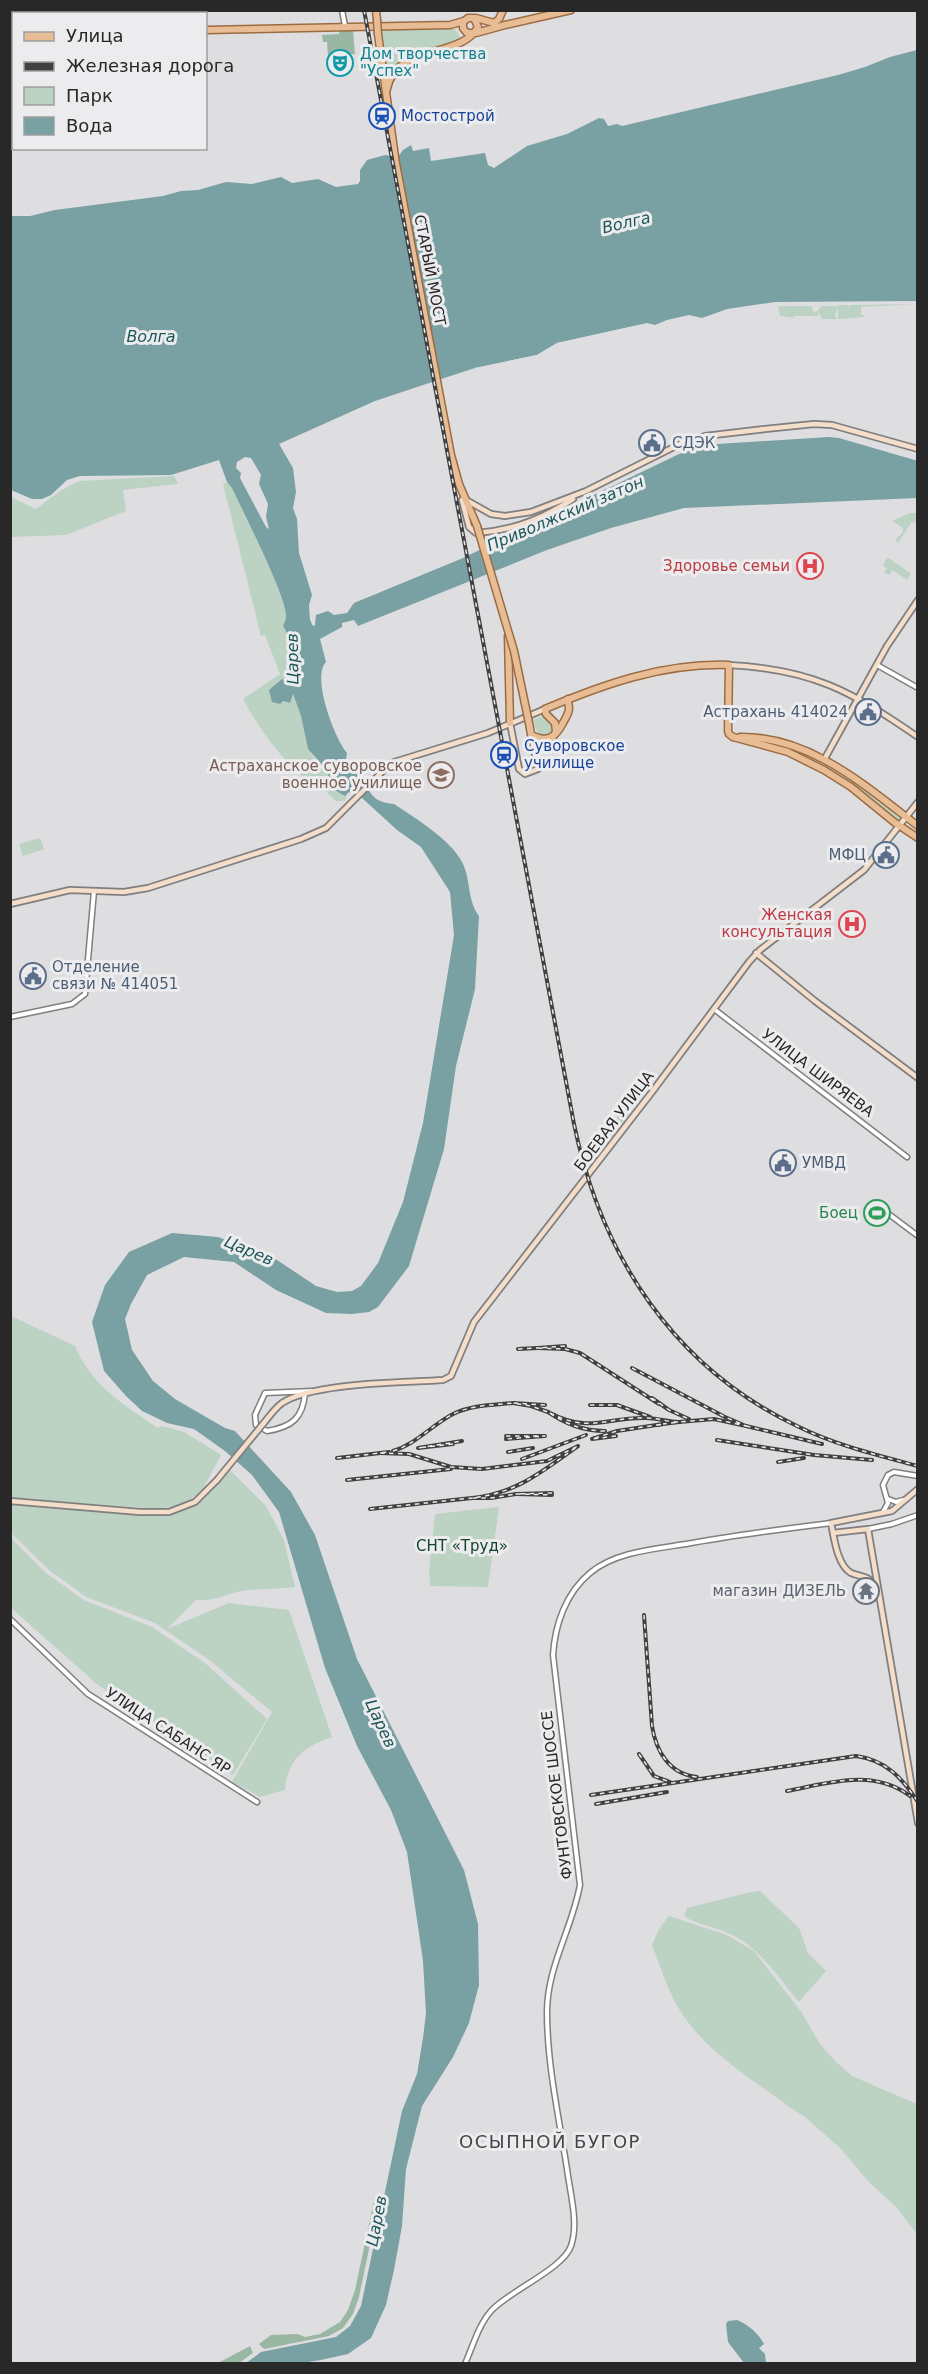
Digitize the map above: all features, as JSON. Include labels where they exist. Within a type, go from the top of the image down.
[{"type":"main road","name":"СТАРЫЙ МОСТ","points":[[376,10],[394,153],[451,455],[464,500],[477,526],[508,629]]},
{"type":"main road","points":[[463,10],[473,18],[493,24],[500,19],[503,10]]},
{"type":"main road","points":[[386,102],[387,85],[398,68],[409,61],[459,42],[473,34],[571,10]]},
{"type":"main road","points":[[207,30],[450,25],[473,18]]},
{"type":"main road","points":[[473,18],[478,27],[473,34]]},
{"type":"main road","points":[[464,20],[462,24],[464,30]]},
{"type":"main road","points":[[450,25],[473,34]]},
{"type":"main road","points":[[472,514],[478,511],[505,516],[531,512],[586,491],[684,442],[705,436],[825,424],[846,427],[918,449]]},
{"type":"main road","points":[[464,500],[469,527],[473,532],[483,533],[512,527],[555,511],[586,491]]},
{"type":"main road","points":[[464,500],[484,512]]},
{"type":"main road","points":[[820,768],[877,665],[918,600]]},
{"type":"main road","points":[[508,629],[538,769],[525,774],[519,769],[510,723],[508,629]]},
{"type":"main road","points":[[729,666],[729,734],[788,752],[820,768],[852,787],[899,826],[918,838]]},
{"type":"main road","points":[[10,904],[70,890],[137,890],[301,839],[326,828],[340,816],[380,771],[391,763],[488,733],[605,684],[655,671],[682,667],[729,666],[791,672],[858,698],[918,737]]},
{"type":"main road","points":[[531,732],[542,740],[553,737],[569,710],[568,699]]},
{"type":"main road","points":[[545,709],[556,726],[553,737]]},
{"type":"main road","points":[[533,714],[548,716]]},
{"type":"main road","points":[[733,737],[761,737],[795,745],[851,777],[918,826]]},
{"type":"main road","name":"БОЕВАЯ УЛИЦА","points":[[314,1391],[443,1380],[451,1376],[474,1322],[756,953],[864,870],[918,802]]},
{"type":"main road","points":[[756,953],[815,1001],[918,1078]]},
{"type":"main road","points":[[10,1501],[163,1512],[178,1510],[191,1504],[217,1480],[278,1406],[296,1393],[314,1391]]},
{"type":"main road","points":[[883,1614],[880,1611],[876,1586],[864,1576],[853,1574],[844,1567],[831,1523],[881,1515],[898,1508],[915,1492]]},
{"type":"main road","points":[[833,1533],[868,1529],[918,1823]]},
{"type":"main road","points":[[864,1576],[873,1572],[873,1561]]},
{"type":"street","points":[[342,10],[345,27]]},
{"type":"street","points":[[877,665],[918,688]]},
{"type":"street","points":[[10,1017],[72,1004],[82,998],[87,990],[94,891]]},
{"type":"street","name":"УЛИЦА ШИРЯЕВА","points":[[714,1008],[907,1157]]},
{"type":"street","points":[[874,1203],[918,1236]]},
{"type":"street","points":[[305,1393],[304,1404],[297,1419],[287,1425],[267,1431],[262,1430],[254,1421],[265,1393],[314,1391]]},
{"type":"street","points":[[881,1515],[887,1507],[883,1489],[888,1475],[894,1472],[918,1476]]},
{"type":"street","points":[[886,1498],[896,1502],[915,1492]]},
{"type":"street","points":[[868,1529],[918,1515]]},
{"type":"street","name":"ФУНТОВСКОЕ ШОССЕ","points":[[465,2364],[481,2324],[490,2312],[559,2262],[569,2251],[574,2236],[547,2021],[548,1990],[576,1906],[580,1885],[553,1655],[554,1641],[563,1610],[574,1591],[591,1573],[619,1558],[746,1533],[831,1523]]},
{"type":"street","name":"УЛИЦА САБАНС ЯР","points":[[10,1619],[88,1694],[256,1802]]},
{"type":"green space","points":[[453,27],[462,39],[402,62],[393,70],[385,66],[381,28]]},
{"type":"green space","points":[[340,29],[353,29],[355,54],[328,56],[327,42],[323,42],[322,35],[339,34]]},
{"type":"green space","points":[[917,304],[861,307],[861,315],[864,317],[838,319],[838,305],[848,305],[849,310],[849,305]]},
{"type":"green space","points":[[778,306],[811,306],[815,314],[821,306],[838,306],[835,316],[837,319],[822,319],[818,312],[818,316],[792,316],[795,318],[780,316]]},
{"type":"green space","points":[[174,476],[178,484],[123,490],[126,511],[66,535],[11,537],[11,497],[36,509],[60,491],[79,481]]},
{"type":"green space","points":[[227,482],[264,554],[285,607],[286,618],[283,626],[291,646],[293,668],[291,683],[287,680],[283,701],[289,703],[292,692],[301,716],[308,749],[333,782],[332,788],[345,796],[347,794],[345,801],[336,801],[314,780],[307,781],[297,772],[263,733],[243,699],[280,674],[265,635],[261,636],[223,484]]},
{"type":"green space","points":[[910,513],[917,513],[917,524],[911,523],[898,543],[895,540],[903,532],[903,528],[892,521]]},
{"type":"green space","points":[[889,558],[911,574],[907,580],[893,570],[889,575],[884,573],[887,568],[883,566]]},
{"type":"green space","points":[[540,717],[549,719],[553,725],[553,732],[548,736],[538,735],[533,720]]},
{"type":"green space","points":[[825,764],[850,778],[902,817],[901,820],[896,820],[867,796],[825,768]]},
{"type":"green space","points":[[40,838],[44,849],[23,856],[19,844]]},
{"type":"green space","points":[[626,1106],[632,1111],[613,1136],[606,1131]]},
{"type":"green space","points":[[11,1316],[75,1346],[99,1383],[158,1428],[162,1426],[184,1432],[221,1455],[202,1491],[183,1504],[159,1509],[11,1498]]},
{"type":"green space","points":[[229,1469],[266,1506],[284,1540],[295,1587],[247,1590],[210,1600],[196,1600],[167,1629],[229,1603],[289,1610],[332,1737],[314,1745],[299,1756],[289,1770],[285,1790],[260,1797],[232,1782],[272,1712],[208,1659],[155,1623],[86,1597],[49,1570],[11,1533],[10,1504],[163,1516],[201,1500]]},
{"type":"green space","name":"СНТ «Труд»","points":[[499,1507],[488,1587],[430,1586],[429,1570],[435,1514]]},
{"type":"green space","points":[[10,1537],[46,1573],[84,1600],[152,1627],[205,1663],[267,1719],[233,1775],[98,1685],[11,1608]]},
{"type":"green space","points":[[760,1891],[799,1928],[808,1953],[826,1971],[799,2002],[750,1946],[728,1933],[684,1916],[687,1908]]},
{"type":"green space","points":[[669,1916],[727,1935],[754,1951],[802,2013],[820,2044],[835,2061],[852,2076],[917,2104],[917,2234],[896,2207],[868,2181],[840,2148],[805,2117],[730,2064],[691,2026],[672,1996],[652,1945],[659,1929]]},
{"type":"green space","points":[[375,2196],[379,2201],[359,2297],[353,2314],[343,2328],[329,2336],[264,2349],[259,2344],[271,2335],[298,2334],[305,2337],[320,2334],[340,2322],[348,2310],[355,2290]]},
{"type":"green space","points":[[250,2346],[253,2353],[239,2363],[218,2363]]},
{"type":"water","name":"Волга","points":[[917,50],[917,301],[775,302],[727,309],[702,318],[689,315],[655,325],[647,323],[557,343],[537,355],[475,368],[375,401],[279,444],[293,468],[296,492],[293,508],[297,519],[299,553],[312,595],[309,605],[310,620],[313,626],[316,615],[328,611],[334,615],[347,613],[354,603],[463,558],[679,454],[697,448],[718,444],[829,437],[918,461],[917,498],[684,508],[611,528],[547,550],[358,626],[354,620],[342,623],[342,627],[320,639],[326,662],[322,670],[321,681],[326,708],[347,753],[346,759],[375,798],[394,804],[412,816],[441,837],[456,853],[465,869],[475,910],[479,916],[475,989],[456,1066],[444,1149],[409,1266],[378,1307],[369,1312],[326,1313],[276,1290],[234,1262],[184,1257],[147,1275],[125,1319],[132,1350],[153,1381],[175,1399],[225,1428],[235,1431],[291,1492],[315,1535],[357,1659],[464,1870],[478,1924],[479,1985],[469,2023],[453,2057],[422,2106],[406,2169],[402,2226],[394,2270],[386,2305],[371,2338],[348,2354],[321,2360],[295,2364],[246,2363],[261,2352],[336,2337],[350,2326],[361,2306],[402,2111],[417,2074],[426,2013],[423,1961],[407,1852],[391,1810],[357,1746],[325,1668],[279,1512],[252,1475],[225,1451],[194,1429],[167,1423],[142,1411],[126,1396],[104,1371],[92,1322],[105,1285],[129,1252],[172,1233],[218,1237],[274,1258],[316,1286],[337,1292],[352,1291],[361,1286],[378,1263],[403,1202],[423,1123],[454,935],[450,892],[421,847],[397,830],[362,798],[349,792],[345,796],[331,788],[334,786],[333,782],[308,749],[301,716],[293,694],[290,703],[272,702],[269,690],[282,679],[291,683],[292,676],[291,646],[283,626],[286,618],[285,607],[264,554],[227,482],[219,460],[171,475],[80,476],[67,480],[51,495],[42,499],[32,499],[11,490],[10,216],[30,216],[55,210],[163,196],[226,182],[252,184],[281,177],[292,183],[318,179],[336,187],[358,184],[360,170],[367,160],[385,155],[398,157],[411,145],[413,151],[429,148],[431,161],[485,153],[488,165],[494,168],[527,146],[567,134],[599,118],[604,119],[608,126],[617,124],[622,126],[838,75]],"holes":[[[245,457],[251,458],[261,475],[259,484],[268,504],[266,517],[269,529],[240,478],[241,473],[236,468],[237,462]]]},
{"type":"water","points":[[737,2320],[753,2330],[762,2340],[764,2344],[759,2348],[765,2354],[766,2363],[744,2363],[728,2342],[726,2324],[728,2321]]},
{"type":"pier","points":[[630,327],[630,330],[554,347],[538,358],[475,371],[475,368],[537,355],[557,343]]},
{"type":"railway","points":[[364,10],[574,1124],[586,1172],[603,1218],[624,1262],[649,1302],[679,1339],[714,1372],[753,1401],[811,1433],[856,1449],[918,1466]]},
{"type":"railway","points":[[565,1346],[538,1348],[565,1349],[580,1353],[659,1404]]},
{"type":"railway","points":[[518,1349],[538,1348]]},
{"type":"railway","points":[[632,1368],[746,1426],[714,1419],[679,1422]]},
{"type":"railway","points":[[652,1398],[669,1410],[689,1419]]},
{"type":"railway","points":[[545,1405],[513,1403],[548,1412]]},
{"type":"railway","points":[[393,1451],[409,1444],[445,1418],[460,1411],[513,1403]]},
{"type":"railway","points":[[590,1405],[617,1405],[650,1417]]},
{"type":"railway","points":[[605,1431],[575,1426],[548,1412],[563,1419],[587,1423],[632,1418],[679,1422],[663,1424]]},
{"type":"railway","points":[[616,1436],[592,1439],[617,1431],[663,1424],[658,1425]]},
{"type":"railway","points":[[746,1426],[822,1444]]},
{"type":"railway","points":[[522,1459],[586,1435]]},
{"type":"railway","points":[[506,1436],[545,1436],[506,1439]]},
{"type":"railway","points":[[717,1440],[814,1455],[872,1460]]},
{"type":"railway","points":[[453,1444],[418,1448],[462,1441]]},
{"type":"railway","points":[[380,1453],[409,1454],[451,1467],[482,1469],[547,1461],[578,1446],[540,1473],[516,1486],[472,1498],[516,1494]]},
{"type":"railway","points":[[508,1452],[533,1448]]},
{"type":"railway","points":[[337,1458],[389,1452]]},
{"type":"railway","points":[[778,1462],[804,1458]]},
{"type":"railway","points":[[347,1480],[451,1469]]},
{"type":"railway","points":[[552,1493],[516,1494],[552,1495]]},
{"type":"railway","points":[[370,1509],[472,1498]]},
{"type":"railway","points":[[644,1615],[654,1735],[661,1752],[672,1766],[687,1775],[697,1777]]},
{"type":"railway","points":[[639,1754],[654,1776],[670,1782]]},
{"type":"railway","points":[[591,1795],[856,1756],[885,1766],[906,1785],[918,1802]]},
{"type":"railway","points":[[787,1791],[835,1782],[866,1780],[896,1787],[910,1796]]},
{"type":"railway","points":[[596,1804],[667,1792]]},
{"type":"place","name":"Дом творчества \"Успех\"","points":[[340,63]]},
{"type":"place","name":"Мостострой","points":[[382,116]]},
{"type":"place","name":"СДЭК","points":[[652,443]]},
{"type":"place","name":"Здоровье семьи","points":[[810,566]]},
{"type":"place","name":"Астрахань 414024","points":[[868,712]]},
{"type":"place","name":"Суворовское училище","points":[[504,755]]},
{"type":"place","name":"Астраханское суворовское военное училище","points":[[441,775]]},
{"type":"place","name":"МФЦ","points":[[886,855]]},
{"type":"place","name":"Женская консультация","points":[[852,924]]},
{"type":"place","name":"Отделение связи № 414051","points":[[33,976]]},
{"type":"place","name":"УМВД","points":[[783,1163]]},
{"type":"place","name":"Боец","points":[[877,1213]]},
{"type":"place","name":"магазин ДИЗЕЛЬ","points":[[866,1591]]},
{"type":"district","name":"ОСЫПНОЙ БУГОР","points":[[550,2142]]},
{"type":"water label","name":"Приволжский затон","points":[[565,513]]},
{"type":"water label","name":"Царев","points":[[292,659]]},
{"type":"water label","name":"Царев","points":[[249,1250]]},
{"type":"water label","name":"Царев","points":[[381,1723]]},
{"type":"water label","name":"Царев","points":[[376,2221]]}]
